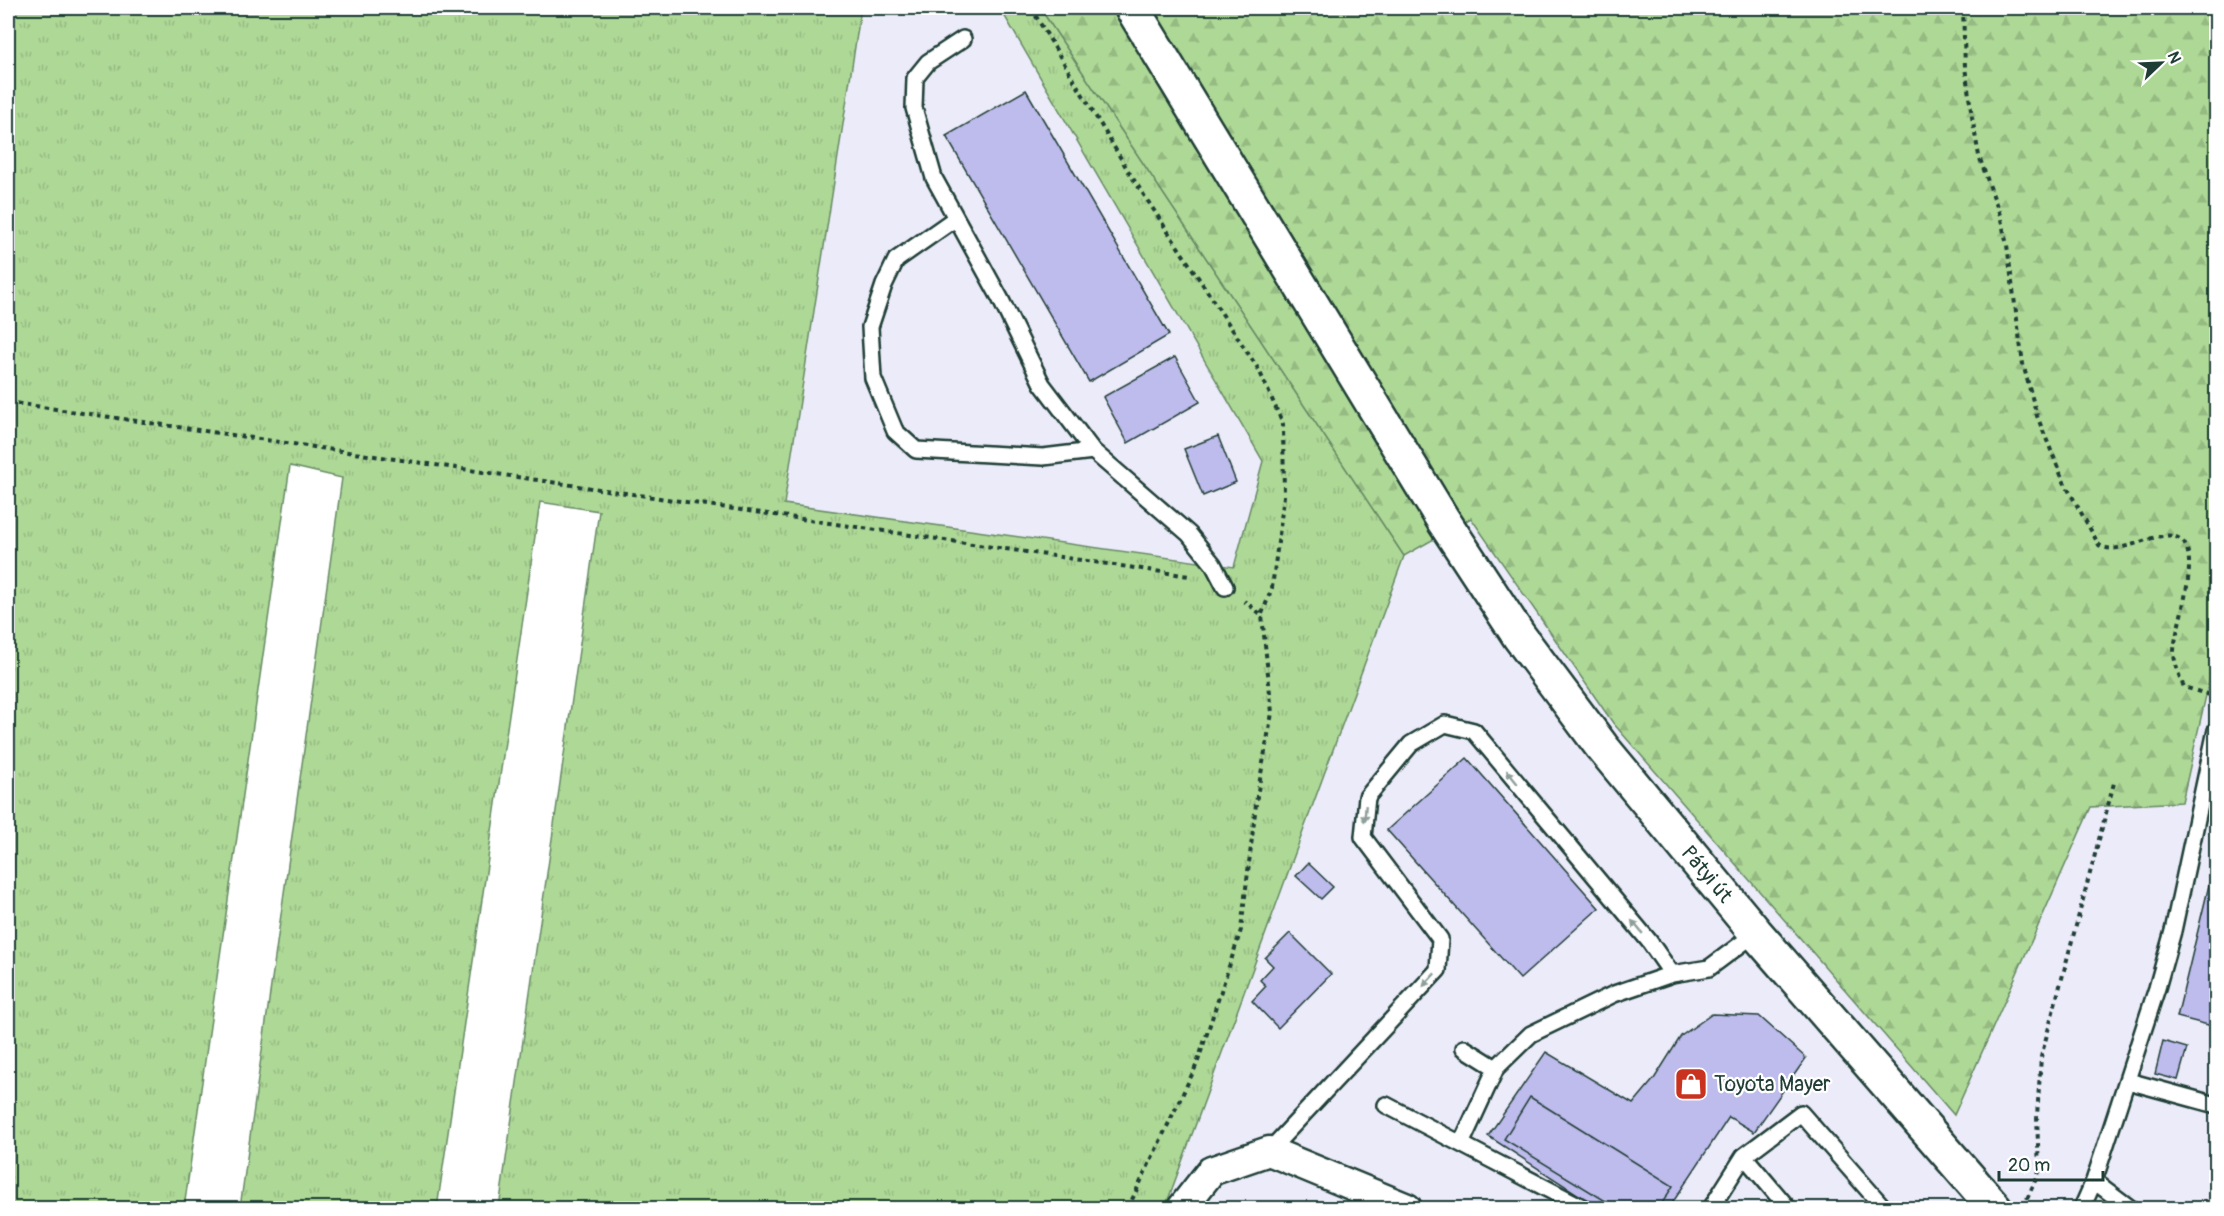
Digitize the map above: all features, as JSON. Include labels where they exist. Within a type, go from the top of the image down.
[{"type":"main road","name":"Pátyi út","points":[[1132,8],[1443,520],[1519,636],[1602,747],[1756,933],[1995,1209]]},
{"type":"street","points":[[1182,1209],[1211,1171],[1269,1151],[1407,1209]]},
{"type":"lane","points":[[963,39],[928,62],[915,78],[914,108],[934,178],[1000,298],[1042,384],[1093,452],[1189,534],[1214,564],[1225,587]]},
{"type":"lane","points":[[956,218],[896,260],[884,285],[870,327],[873,378],[895,431],[916,450],[1043,457],[1093,452]]},
{"type":"lane","points":[[1269,1151],[1438,970],[1440,939],[1363,837],[1366,797],[1410,744],[1445,724],[1474,731],[1649,940],[1672,974]]},
{"type":"lane","points":[[2082,1209],[2094,1181],[2128,1081],[2157,988],[2173,931],[2217,730]]},
{"type":"lane","points":[[1461,1144],[1496,1068],[1531,1034],[1614,994],[1672,974],[1709,968],[1756,933]]},
{"type":"lane","points":[[1464,1047],[1496,1068]]},
{"type":"lane","points":[[2128,1081],[2217,1104]]},
{"type":"lane","points":[[1386,1105],[1584,1209]]},
{"type":"lane","points":[[1711,1209],[1744,1156],[1801,1113],[1884,1209]]},
{"type":"lane","points":[[1744,1156],[1788,1209]]},
{"type":"lane","points":[[2094,1181],[2130,1209]]},
{"type":"path","points":[[1031,8],[1132,177],[1258,370],[1283,424],[1284,496],[1272,588],[1262,615],[1272,712],[1257,796],[1241,930],[1197,1064],[1128,1209]]},
{"type":"path","points":[[1963,8],[1965,67],[1979,156],[2000,215],[2007,245],[2023,364],[2037,416],[2063,480],[2099,545],[2110,549],[2169,536],[2181,539],[2185,544],[2189,556],[2189,571],[2174,652],[2184,687],[2217,697]]},
{"type":"path","points":[[8,402],[1197,577],[1225,587],[1262,615]]},
{"type":"path","points":[[2024,1209],[2039,1172],[2037,1116],[2040,1057],[2114,783]]},
{"type":"shaded area","points":[[861,8],[1000,8],[1263,461],[1234,567],[784,504]]},
{"type":"shaded area","points":[[1471,518],[1613,723],[1954,1114],[2091,807],[2182,802],[2216,651],[2216,1208],[1165,1208],[1404,556]]},
{"type":"green space","points":[[8,8],[861,8],[784,504],[1234,567],[1263,461],[1000,8],[1040,8],[1404,556],[1165,1208],[499,1208],[599,511],[540,502],[437,1208],[240,1208],[342,478],[290,466],[184,1208],[8,1208]]},
{"type":"green space","points":[[1040,8],[2216,8],[2216,651],[2182,802],[2091,807],[1954,1115],[1613,723],[1471,518],[1404,556]]},
{"type":"building","points":[[1026,90],[1169,335],[1089,382],[946,136]]},
{"type":"building","points":[[1175,357],[1200,402],[1128,443],[1103,397]]},
{"type":"building","points":[[1218,436],[1236,482],[1203,496],[1184,449]]},
{"type":"building","points":[[1467,758],[1599,908],[1520,979],[1387,830]]},
{"type":"building","points":[[2216,856],[2216,1027],[2177,1017]]},
{"type":"building","points":[[1308,863],[1333,887],[1321,899],[1296,876]]},
{"type":"building","points":[[1290,933],[1331,974],[1278,1028],[1252,1001],[1266,986],[1260,980],[1273,966],[1265,958]]},
{"type":"building","points":[[1712,1014],[1759,1016],[1806,1058],[1754,1132],[1729,1117],[1669,1208],[1599,1208],[1488,1136],[1546,1052],[1633,1104],[1654,1079],[1681,1036]]},
{"type":"building","points":[[2163,1041],[2187,1048],[2178,1080],[2155,1074]]},
{"type":"building","points":[[1530,1097],[1673,1186],[1659,1208],[1617,1208],[1504,1139]]},
{"type":"place","name":"Toyota Mayer","points":[[1691,1084]]}]
